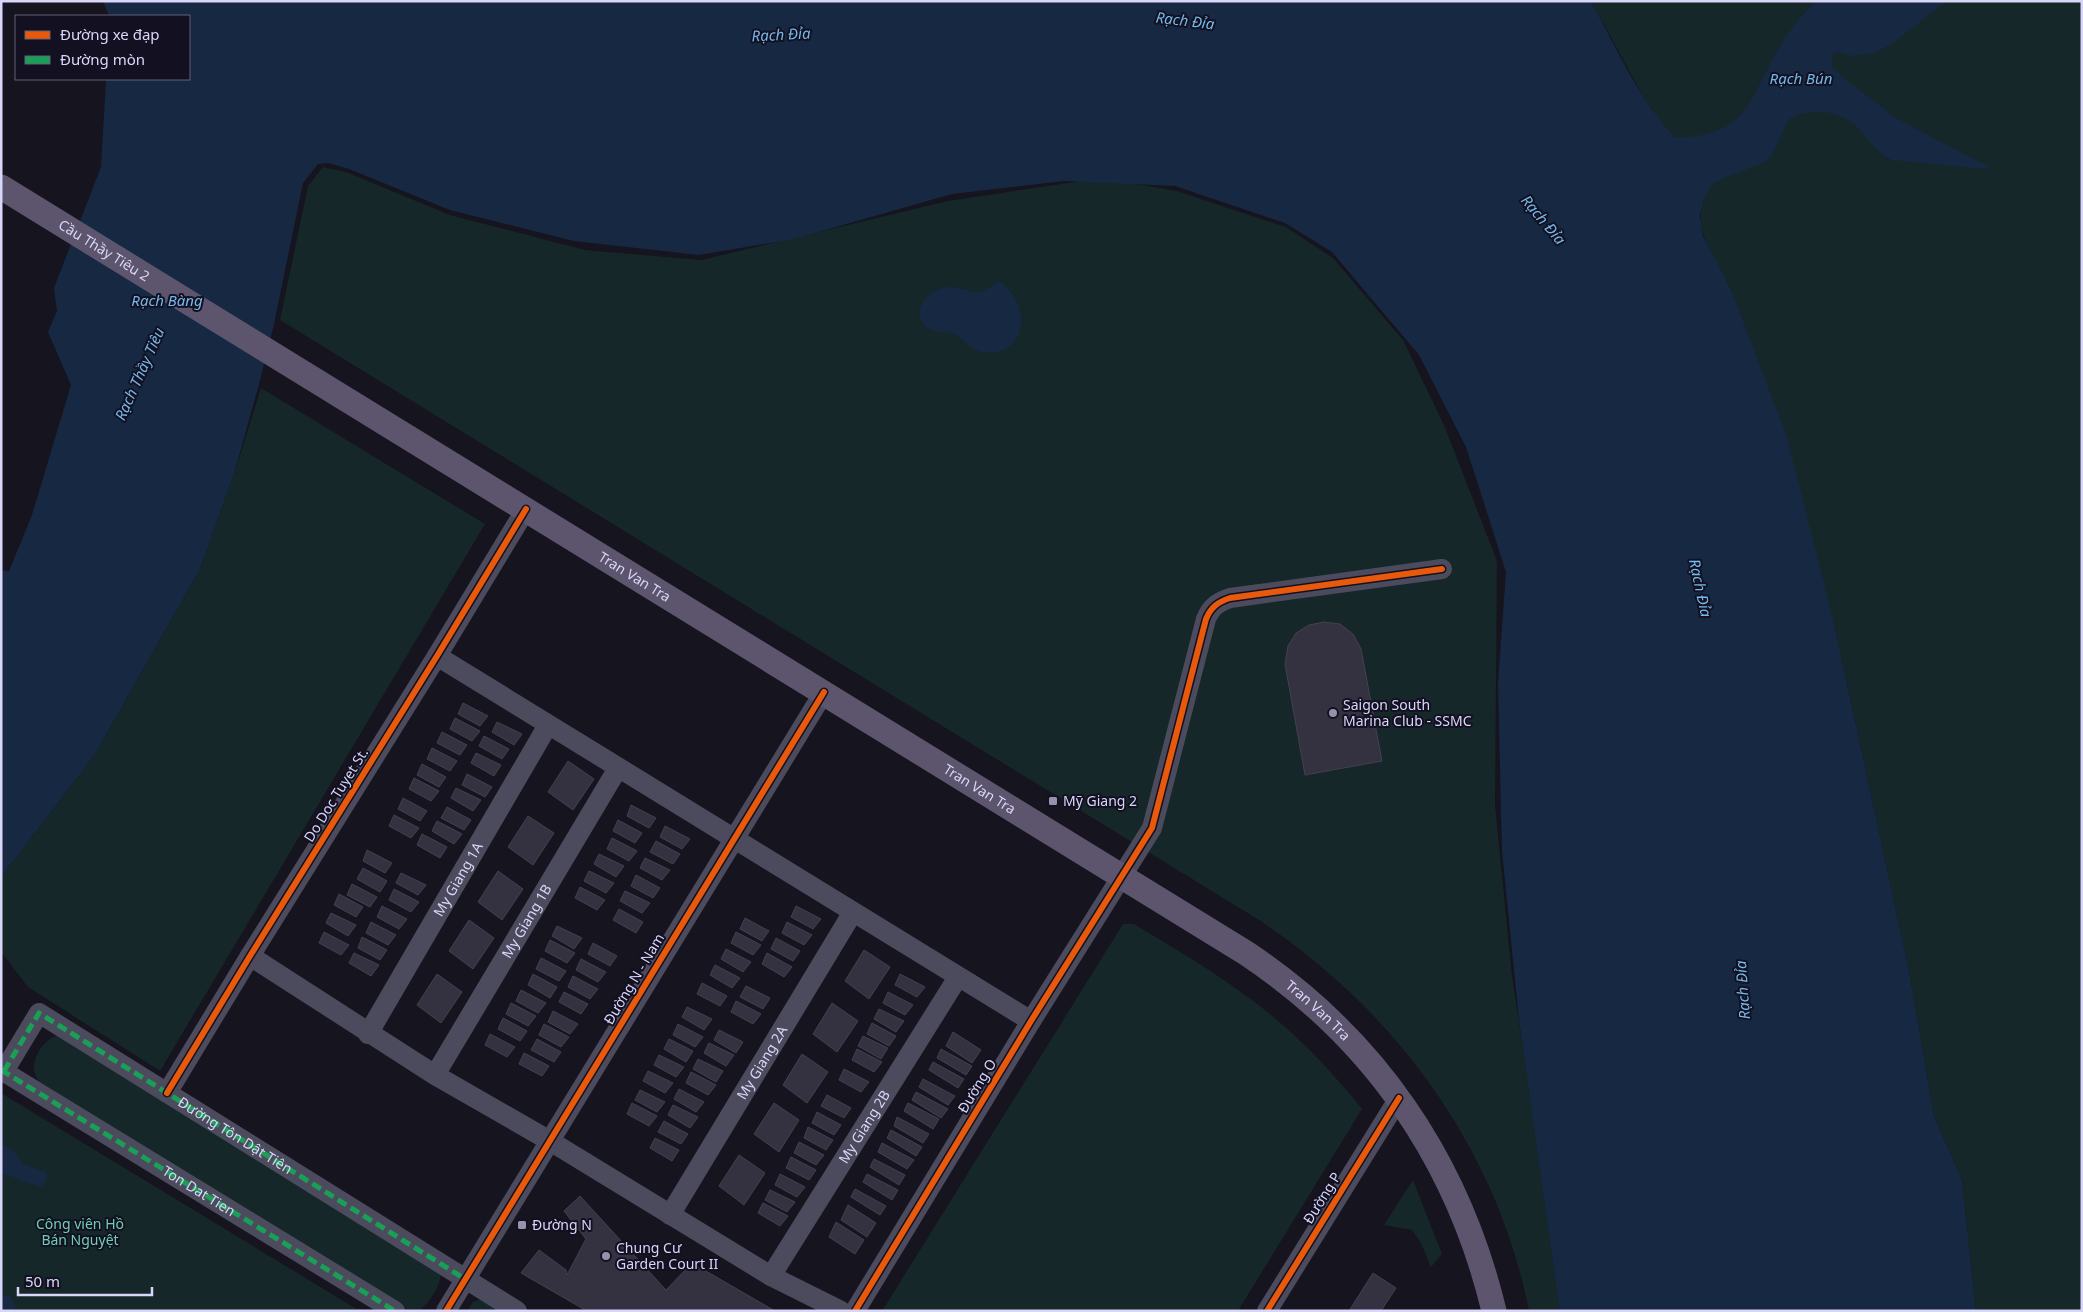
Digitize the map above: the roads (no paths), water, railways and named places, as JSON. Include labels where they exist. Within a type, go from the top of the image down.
[{"type":"main road","name":"Cầu Thầy Tiêu 2","points":[[3,189],[332,390]]},
{"type":"main road","name":"Tran Van Tra","points":[[332,390],[1122,876],[1246,953],[1285,980],[1340,1029],[1374,1066],[1399,1098],[1426,1140],[1457,1198],[1479,1255],[1494,1311]]},
{"type":"street","name":"Do Doc Tuyet St.","points":[[167,1093],[526,509]]},
{"type":"street","name":"Đường O","points":[[855,1311],[1031,1021],[1152,828],[1206,619],[1214,605],[1230,598],[1442,569]]},
{"type":"street","points":[[437,656],[1031,1021]]},
{"type":"street","name":"Đường N - Nam","points":[[446,1311],[824,692]]},
{"type":"street","name":"My Giang 1A","points":[[368,1034],[548,724]]},
{"type":"street","name":"My Giang 1B","points":[[435,1075],[618,768]]},
{"type":"street","name":"My Giang 2A","points":[[670,1215],[854,912]]},
{"type":"street","points":[[250,956],[368,1034],[435,1075],[550,1142],[771,1276],[841,1311]]},
{"type":"street","name":"My Giang 2B","points":[[771,1276],[958,977]]},
{"type":"street","name":"Đường Tôn Dật Tiên","points":[[3,1071],[39,1013],[465,1279]]},
{"type":"street","name":"Ton Dat Tien","points":[[3,1071],[395,1311]]},
{"type":"street","name":"Đường P","points":[[1267,1311],[1399,1098]]},
{"type":"street","points":[[465,1279],[517,1311]]},
{"type":"water","points":[[103,1],[1591,1],[1650,107],[1675,137],[1684,137],[1714,132],[1732,123],[1740,116],[1750,103],[1785,38],[1799,19],[1817,1],[1947,1],[1893,43],[1874,53],[1852,56],[1839,52],[1832,54],[1832,66],[1841,76],[1896,118],[1989,167],[1984,169],[1892,160],[1878,150],[1858,128],[1843,117],[1825,112],[1807,113],[1789,119],[1772,155],[1765,162],[1723,178],[1711,185],[1700,215],[1703,236],[1730,287],[1787,437],[1834,623],[1909,971],[1934,1116],[1962,1180],[1976,1311],[1560,1311],[1519,1020],[1502,851],[1498,683],[1506,572],[1466,447],[1419,355],[1332,252],[1285,223],[1175,186],[1064,181],[952,194],[794,239],[699,255],[574,241],[450,210],[349,169],[328,163],[318,164],[303,183],[274,324],[258,388],[234,474],[200,569],[94,756],[1,877],[1,570],[9,571],[32,515],[71,385],[48,332],[57,311],[54,288],[101,167],[106,80],[190,80],[190,15],[109,15]]},
{"type":"water","points":[[1000,282],[1013,295],[1021,316],[1018,336],[1005,349],[995,352],[978,351],[954,334],[931,330],[922,322],[920,308],[923,302],[928,296],[941,288],[953,287],[979,292]]},
{"type":"water","points":[[1,1144],[13,1150],[23,1164],[46,1172],[47,1178],[41,1187],[1,1173]]},
{"type":"water","points":[[1,1295],[10,1296],[16,1308],[10,1311],[1,1311]]},
{"type":"place","name":"Saigon South Marina Club - SSMC","points":[[1333,713]]},
{"type":"place","name":"Mỹ Giang 2","points":[[1053,801]]},
{"type":"place","name":"Đường N","points":[[522,1225]]},
{"type":"place","name":"Chung Cư Garden Court II","points":[[606,1256]]},
{"type":"water label","name":"Rạch Đỉa","points":[[1185,21]]},
{"type":"water label","name":"Rạch Đỉa","points":[[781,35]]},
{"type":"water label","name":"Rạch Bún","points":[[1801,79]]},
{"type":"water label","name":"Rạch Đỉa","points":[[1543,220]]},
{"type":"water label","name":"Rạch Bàng","points":[[167,301]]},
{"type":"water label","name":"Rạch Thầy Tiêu","points":[[140,374]]},
{"type":"water label","name":"Rạch Đỉa","points":[[1700,588]]},
{"type":"water label","name":"Rạch Đỉa","points":[[1743,990]]},
{"type":"park label","name":"Công viên Hồ Bán Nguyệt","points":[[80,1232]]}]
